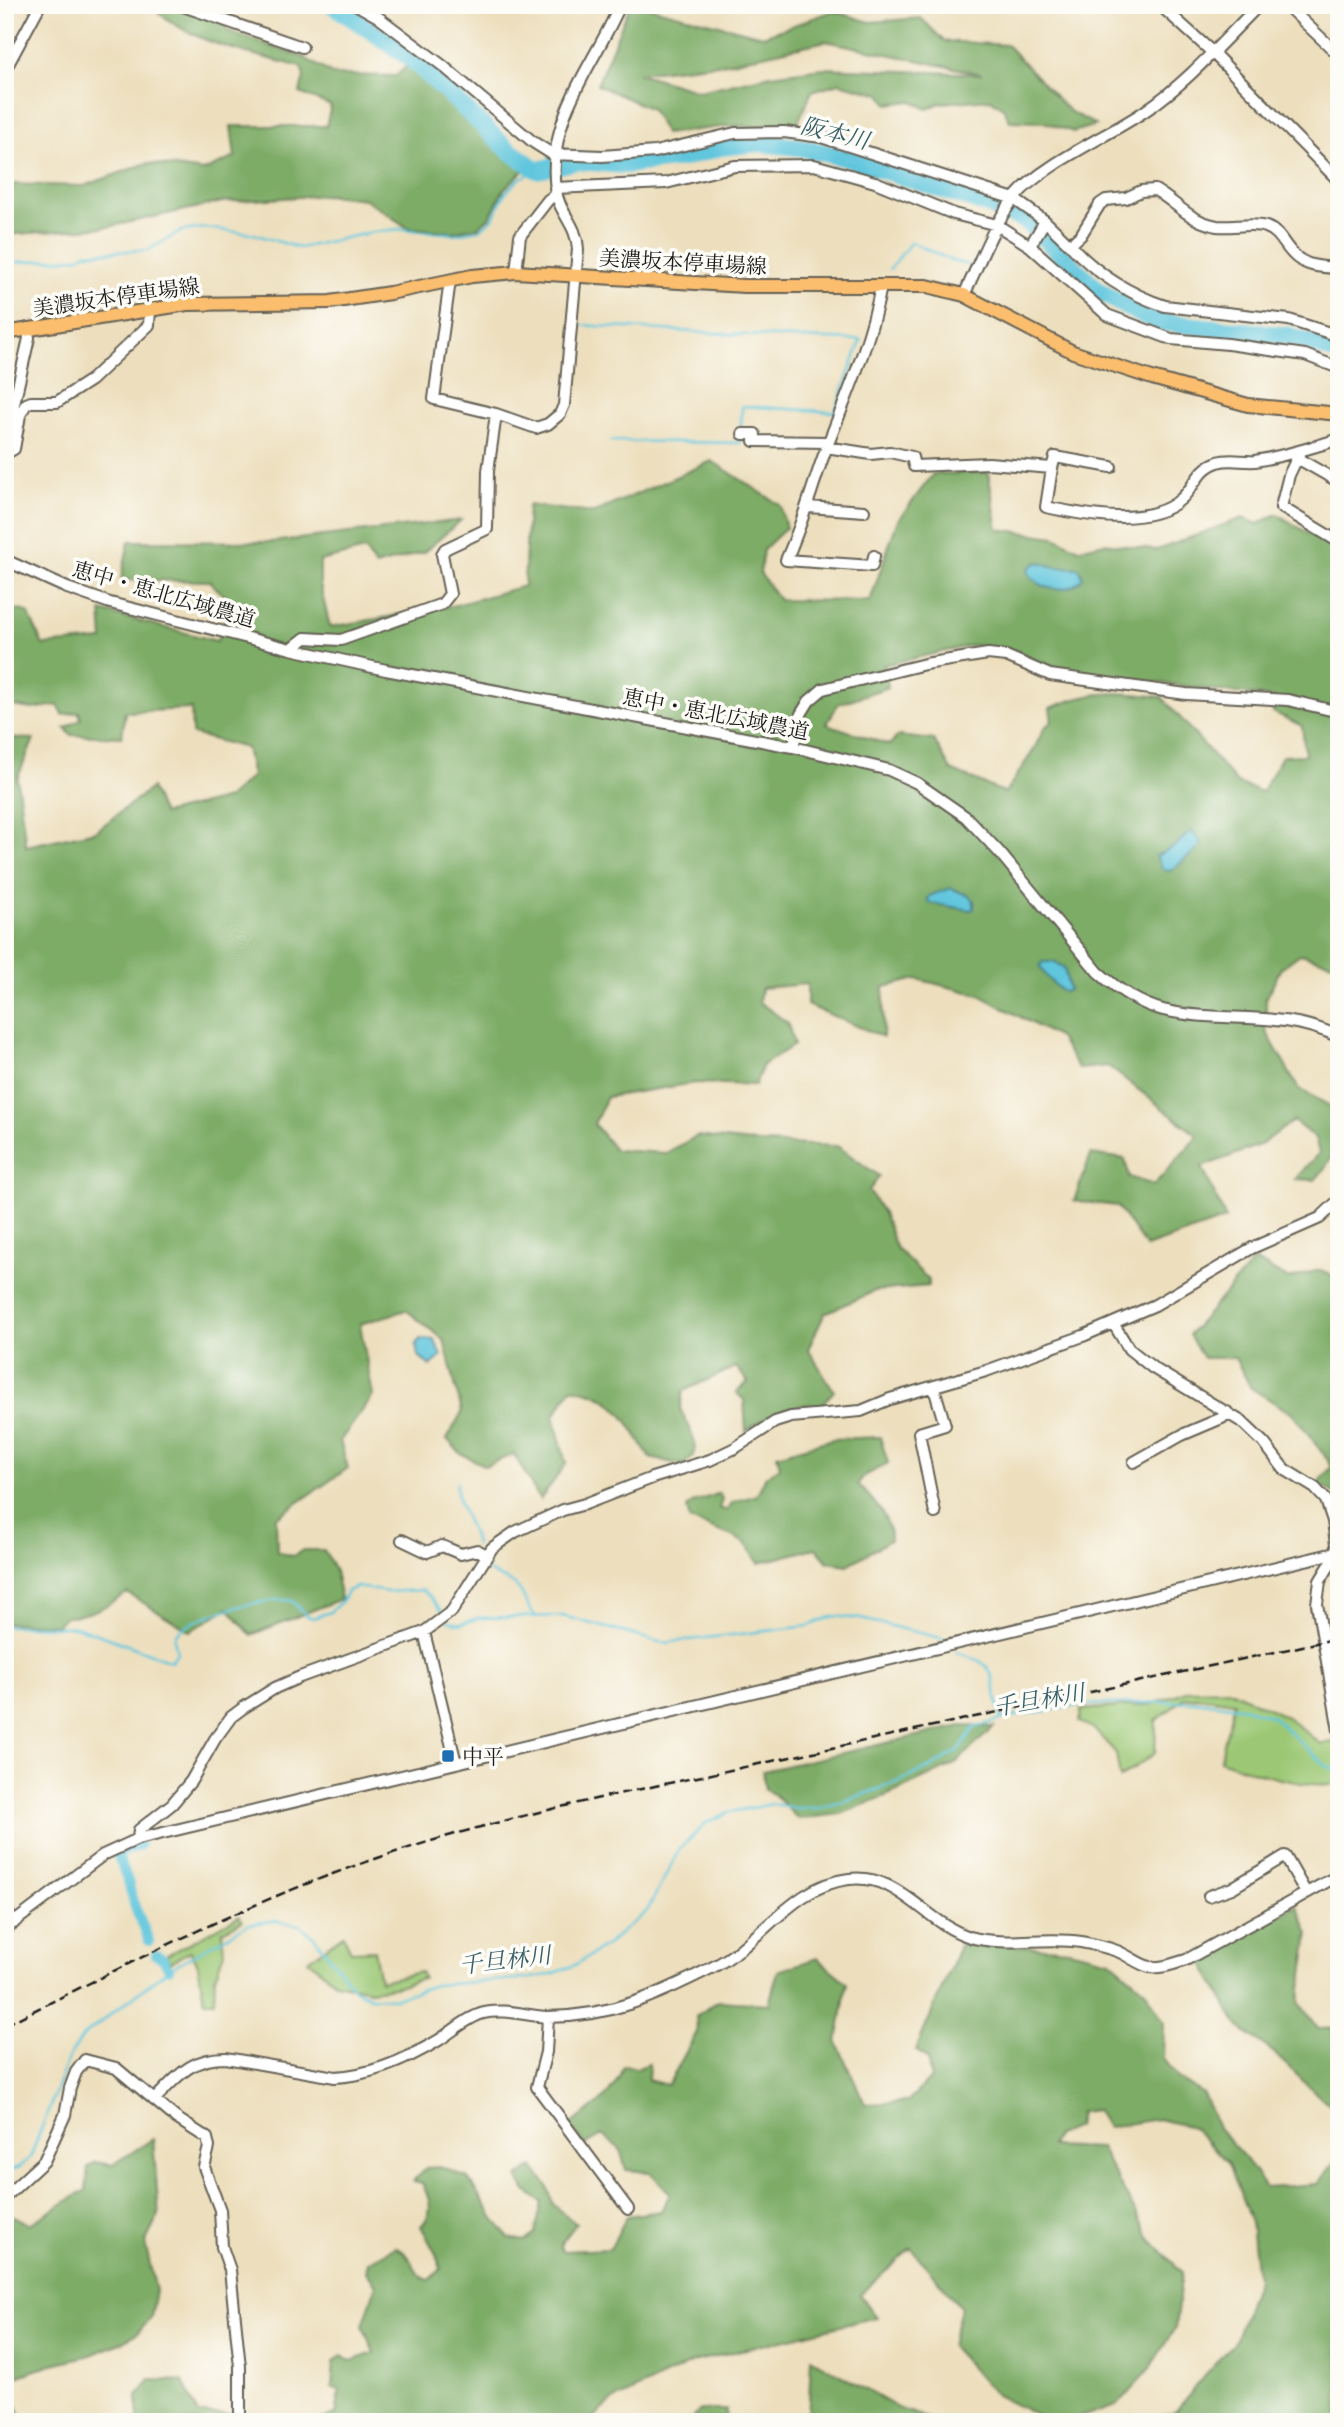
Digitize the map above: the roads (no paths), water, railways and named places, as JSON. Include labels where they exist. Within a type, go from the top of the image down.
[{"type":"main road","name":"美濃坂本停車場線","points":[[5,333],[216,302],[330,302],[472,276],[516,272],[744,286],[926,286],[964,295],[1073,352],[1141,375],[1248,405],[1339,414]]},
{"type":"street","points":[[5,70],[40,5]]},
{"type":"street","points":[[180,5],[302,47]]},
{"type":"street","points":[[357,5],[378,17],[443,66],[533,142],[552,154],[602,156],[655,152],[735,133],[783,132],[821,137],[1013,201],[1045,221],[1093,267],[1146,300],[1165,306],[1289,320],[1339,336]]},
{"type":"street","points":[[450,280],[434,399],[496,414],[536,428],[548,424],[560,414],[564,405],[578,249],[576,232],[556,191],[556,154],[568,102],[620,5]]},
{"type":"street","points":[[1160,5],[1212,52],[1339,181]]},
{"type":"street","points":[[964,295],[998,224],[1013,201],[1030,183],[1163,98],[1259,5]]},
{"type":"street","points":[[1286,5],[1339,55]]},
{"type":"street","points":[[516,272],[520,236],[556,191],[666,183],[735,166],[814,166],[875,182],[954,214],[998,224],[1030,246],[1107,315],[1171,339],[1305,355],[1339,368]]},
{"type":"street","points":[[1070,245],[1081,235],[1100,204],[1107,200],[1126,198],[1141,191],[1155,190],[1175,207],[1204,222],[1225,226],[1265,227],[1281,237],[1299,260],[1314,266],[1339,268]]},
{"type":"street","points":[[1030,246],[1045,221]]},
{"type":"street","points":[[874,556],[872,566],[786,560],[807,507],[827,444],[855,378],[878,308],[881,286]]},
{"type":"street","points":[[28,328],[29,338],[6,439],[7,453],[14,449],[20,415],[26,404],[57,402],[91,380],[149,325],[150,310]]},
{"type":"street","points":[[291,649],[305,638],[341,640],[442,604],[450,594],[444,549],[487,529],[488,471],[496,414]]},
{"type":"street","points":[[743,434],[755,434],[754,441],[827,444],[871,454],[890,452],[912,457],[914,466],[989,463],[1052,468]]},
{"type":"street","points":[[1111,467],[1055,457],[1046,507],[1099,515],[1144,516],[1170,509],[1190,490],[1202,470],[1216,462],[1299,455],[1339,439]]},
{"type":"street","points":[[1299,455],[1339,482]]},
{"type":"street","points":[[1299,455],[1289,475],[1281,507],[1338,544],[1339,542]]},
{"type":"street","points":[[807,507],[864,512]]},
{"type":"street","name":"恵中・恵北広域農道","points":[[5,560],[110,603],[291,649],[386,670],[793,747],[888,770],[917,783],[952,805],[1000,853],[1097,972],[1135,999],[1161,1010],[1280,1020],[1319,1027],[1339,1037]]},
{"type":"street","points":[[793,747],[801,714],[809,701],[823,689],[925,664],[988,654],[1006,656],[1050,675],[1186,694],[1288,700],[1339,712]]},
{"type":"street","points":[[138,1839],[139,1830],[172,1804],[191,1781],[231,1717],[275,1688],[424,1632],[453,1611],[487,1555],[500,1541],[541,1519],[652,1478],[710,1460],[735,1448],[775,1422],[791,1417],[860,1411],[1061,1344],[1155,1305],[1252,1248],[1320,1218],[1339,1200]]},
{"type":"street","points":[[1113,1323],[1129,1349],[1164,1375],[1242,1422],[1284,1469],[1315,1488],[1326,1500],[1338,1552],[1320,1581],[1317,1604],[1339,1731]]},
{"type":"street","points":[[934,1388],[945,1425],[919,1433],[935,1513]]},
{"type":"street","points":[[1134,1462],[1182,1435],[1222,1419],[1227,1412]]},
{"type":"street","points":[[402,1541],[427,1552],[442,1546],[461,1554],[477,1550],[487,1555]]},
{"type":"street","points":[[5,1908],[10,1926],[103,1855],[138,1839],[1338,1552]]},
{"type":"street","points":[[424,1632],[456,1763]]},
{"type":"street","points":[[1209,1896],[1232,1888],[1285,1856],[1306,1893]]},
{"type":"street","points":[[154,2100],[184,2070],[209,2058],[226,2058],[335,2077],[351,2076],[394,2062],[436,2041],[475,2016],[487,2012],[548,2017],[614,2010],[638,2002],[705,1971],[740,1949],[809,1892],[844,1879],[875,1879],[889,1885],[945,1925],[970,1937],[993,1940],[1078,1941],[1115,1951],[1149,1967],[1169,1966],[1186,1960],[1339,1875]]},
{"type":"street","points":[[548,2017],[546,2052],[537,2087],[628,2209]]},
{"type":"street","points":[[5,2197],[44,2161],[65,2115],[73,2080],[85,2060],[116,2068],[176,2118],[207,2138],[209,2147],[204,2167],[220,2210],[222,2247],[230,2270],[240,2367],[240,2422]]},
{"type":"water","points":[[1038,562],[1055,567],[1079,568],[1083,577],[1070,587],[1046,587],[1032,578],[1028,571]]},
{"type":"water","points":[[1191,831],[1200,841],[1200,847],[1172,870],[1167,871],[1161,867],[1156,856],[1175,846]]},
{"type":"water","points":[[951,888],[969,896],[974,901],[974,909],[929,903],[928,898],[931,895]]},
{"type":"water","points":[[1042,962],[1053,962],[1064,967],[1069,990],[1064,992],[1050,980],[1040,966]]},
{"type":"water","points":[[420,1339],[435,1340],[441,1357],[430,1366],[418,1355],[416,1345]]},
{"type":"waterway","name":"阪本川","points":[[333,5],[408,56],[509,150],[537,170],[578,161],[624,165],[683,158],[720,147],[759,143],[799,147],[850,159],[985,204],[1026,221],[1098,290],[1159,322],[1290,336],[1339,353]]},
{"type":"waterway","points":[[5,263],[77,258],[87,253],[148,250],[182,231],[205,228],[254,234],[299,248],[400,229],[455,234],[479,230],[492,220],[505,193],[519,179],[537,170]]},
{"type":"waterway","points":[[890,269],[911,242],[952,261],[968,265]]},
{"type":"waterway","points":[[579,325],[861,340],[835,412],[742,406],[740,443],[611,441]]},
{"type":"waterway","points":[[457,1482],[458,1498],[475,1545]]},
{"type":"waterway","points":[[485,1568],[515,1585],[536,1616]]},
{"type":"waterway","points":[[5,1626],[78,1627],[171,1661],[177,1653],[175,1636],[182,1629],[211,1615],[249,1604],[292,1601],[307,1616],[313,1618],[330,1612],[342,1601],[347,1591],[357,1587],[387,1592],[422,1590],[441,1610]]},
{"type":"waterway","points":[[448,1621],[461,1624],[478,1618],[563,1616],[663,1643],[808,1626],[833,1616],[861,1619],[945,1639]]},
{"type":"waterway","points":[[956,1652],[972,1657],[989,1669],[1002,1719]]},
{"type":"waterway","name":"千旦林川","points":[[5,2172],[19,2167],[30,2158],[69,2057],[84,2035],[169,1969],[249,1924],[275,1921],[300,1925],[315,1938],[354,1989],[371,1997],[396,1998],[435,1985],[532,1978],[555,1973],[575,1965],[608,1944],[647,1911],[679,1850],[706,1823],[730,1812],[773,1804],[819,1808],[842,1802],[931,1767],[958,1751],[974,1728],[1009,1717],[1081,1705],[1196,1701],[1245,1708],[1273,1717],[1325,1765],[1339,1771]]},
{"type":"waterway","points":[[140,1845],[119,1853],[118,1856],[149,1941]]},
{"type":"waterway","points":[[156,1955],[162,1958],[169,1969]]},
{"type":"railway","points":[[5,2025],[184,1937],[275,1896],[369,1861],[470,1830],[623,1793],[1339,1638]]},
{"type":"place","name":"中平","points":[[448,1756]]}]
